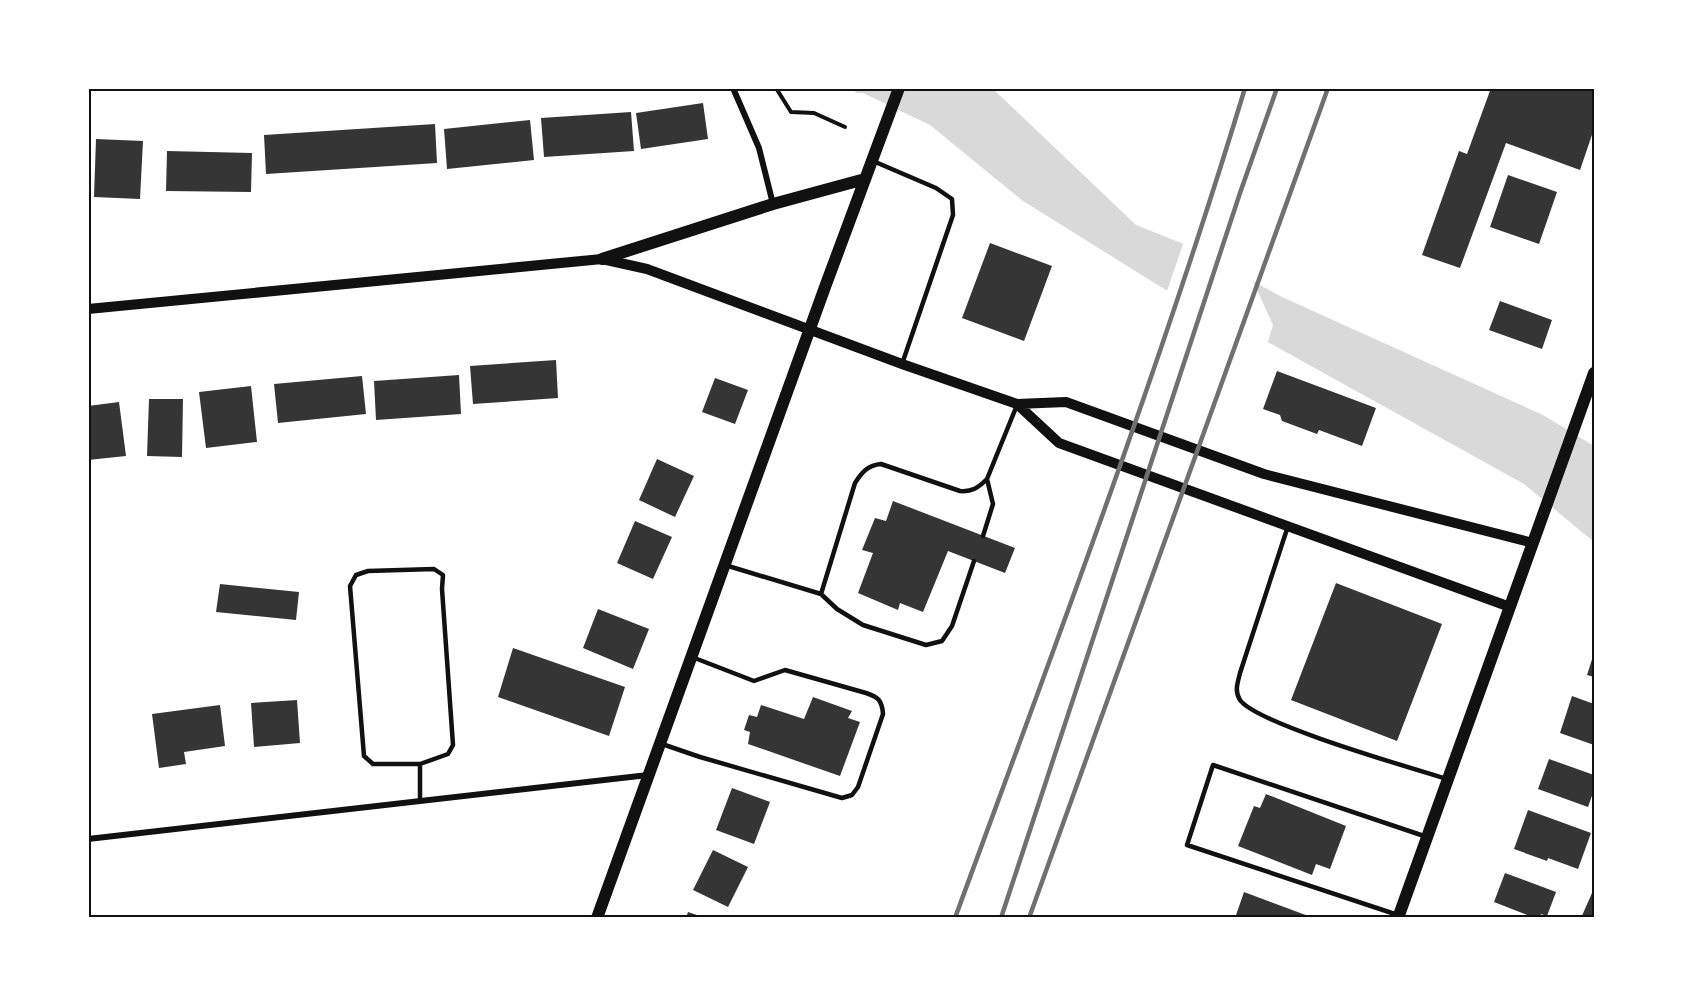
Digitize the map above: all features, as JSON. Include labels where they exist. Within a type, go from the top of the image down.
[{"type":"main road","points":[[597,918],[899,88]]},
{"type":"main road","points":[[602,259],[773,204],[865,179]]},
{"type":"main road","points":[[1399,916],[1594,373]]},
{"type":"street","points":[[734,88],[759,148],[773,204]]},
{"type":"street","points":[[88,309],[602,259],[646,268],[902,364],[1017,404],[1066,402],[1264,474],[1533,543]]},
{"type":"street","points":[[1017,404],[1059,443],[1510,607]]},
{"type":"street","points":[[88,839],[649,775]]},
{"type":"lane","points":[[872,161],[936,188],[952,199],[953,215],[902,364]]},
{"type":"lane","points":[[821,594],[855,483],[864,470],[881,464],[960,491],[968,492],[978,488],[987,479],[1017,404]]},
{"type":"lane","points":[[983,536],[993,504],[987,479]]},
{"type":"lane","points":[[1288,526],[1240,673],[1236,689],[1241,700],[1253,710],[1311,735],[1448,779]]},
{"type":"lane","points":[[725,565],[821,594],[837,609],[863,625],[926,645],[942,641],[952,626],[974,561]]},
{"type":"lane","points":[[434,569],[443,575],[442,589],[453,745],[448,754],[420,764],[374,764],[364,756],[350,586],[356,575],[368,571],[434,569]]},
{"type":"lane","points":[[660,744],[842,798],[852,795],[858,787],[883,714],[882,703],[877,697],[785,670],[754,681],[692,657]]},
{"type":"lane","points":[[420,764],[420,801]]},
{"type":"lane","points":[[1399,916],[1187,845],[1213,765],[1427,837]]},
{"type":"path","points":[[776,88],[791,112],[814,112],[845,128]]},
{"type":"shaded area","points":[[851,89],[993,89],[1136,225],[1186,245],[1282,297],[1543,415],[1594,446],[1594,542],[1524,484],[1264,340],[1169,292],[1023,201],[930,125]]},
{"type":"pier","points":[[1184,241],[1251,277],[1273,325],[1267,345],[1166,294]]},
{"type":"building","points":[[1491,88],[1594,88],[1594,129],[1580,170],[1506,143],[1460,268],[1422,255],[1459,151],[1467,154]]},
{"type":"building","points":[[703,103],[708,139],[641,149],[636,113]]},
{"type":"building","points":[[631,112],[634,151],[544,157],[541,118]]},
{"type":"building","points":[[530,120],[534,160],[447,169],[444,129]]},
{"type":"building","points":[[435,124],[437,163],[266,174],[264,135]]},
{"type":"building","points":[[96,139],[143,141],[140,199],[94,197]]},
{"type":"building","points":[[167,151],[252,153],[251,192],[166,191]]},
{"type":"building","points":[[1508,175],[1557,192],[1539,244],[1490,227]]},
{"type":"building","points":[[990,243],[1052,266],[1024,341],[962,318]]},
{"type":"building","points":[[1500,301],[1552,320],[1542,349],[1489,330]]},
{"type":"building","points":[[556,360],[558,398],[473,404],[470,366]]},
{"type":"building","points":[[1277,371],[1376,408],[1362,446],[1319,430],[1317,434],[1282,421],[1280,415],[1263,409]]},
{"type":"building","points":[[459,375],[461,414],[376,420],[374,381]]},
{"type":"building","points":[[362,376],[366,414],[278,423],[274,384]]},
{"type":"building","points":[[715,378],[748,390],[735,424],[702,412]]},
{"type":"building","points":[[251,386],[257,442],[206,448],[199,392]]},
{"type":"building","points":[[149,399],[183,399],[182,457],[147,456]]},
{"type":"building","points":[[119,402],[126,456],[88,460],[88,406]]},
{"type":"building","points":[[657,459],[694,476],[675,517],[639,500]]},
{"type":"building","points":[[893,501],[1015,548],[1005,573],[948,551],[923,612],[900,603],[898,610],[858,593],[873,553],[862,550],[875,518],[886,521]]},
{"type":"building","points":[[635,521],[672,537],[653,579],[617,563]]},
{"type":"building","points":[[1336,583],[1442,624],[1397,741],[1291,700]]},
{"type":"building","points":[[220,584],[299,592],[296,620],[216,612]]},
{"type":"building","points":[[598,609],[649,629],[633,669],[583,648]]},
{"type":"building","points":[[513,648],[625,687],[609,736],[498,697]]},
{"type":"building","points":[[1594,653],[1594,677],[1587,675]]},
{"type":"building","points":[[1572,696],[1594,704],[1594,745],[1560,733]]},
{"type":"building","points":[[813,697],[852,711],[848,718],[860,722],[840,776],[748,744],[750,732],[744,730],[749,715],[757,717],[761,705],[804,719]]},
{"type":"building","points":[[297,700],[300,743],[254,747],[251,703]]},
{"type":"building","points":[[220,705],[225,746],[184,752],[186,764],[159,768],[152,714]]},
{"type":"building","points":[[1549,759],[1594,775],[1594,790],[1588,807],[1538,789]]},
{"type":"building","points":[[732,788],[770,802],[754,844],[716,830]]},
{"type":"building","points":[[1266,794],[1346,826],[1330,869],[1316,864],[1312,875],[1238,846],[1254,806],[1260,808]]},
{"type":"building","points":[[1528,810],[1591,833],[1578,869],[1514,849]]},
{"type":"building","points":[[713,850],[748,867],[728,907],[693,890]]},
{"type":"building","points":[[1505,873],[1556,892],[1547,916],[1541,914],[1540,918],[1535,918],[1494,902]]},
{"type":"building","points":[[1244,892],[1311,917],[1311,918],[1235,918]]},
{"type":"building","points":[[1592,893],[1594,894],[1594,918],[1581,918]]},
{"type":"building","points":[[688,912],[703,917],[703,918],[686,918]]},
{"type":"railway","points":[[955,918],[1143,402],[1245,88]]},
{"type":"railway","points":[[1001,918],[1240,193],[1277,88]]},
{"type":"railway","points":[[1029,918],[1328,88]]}]
